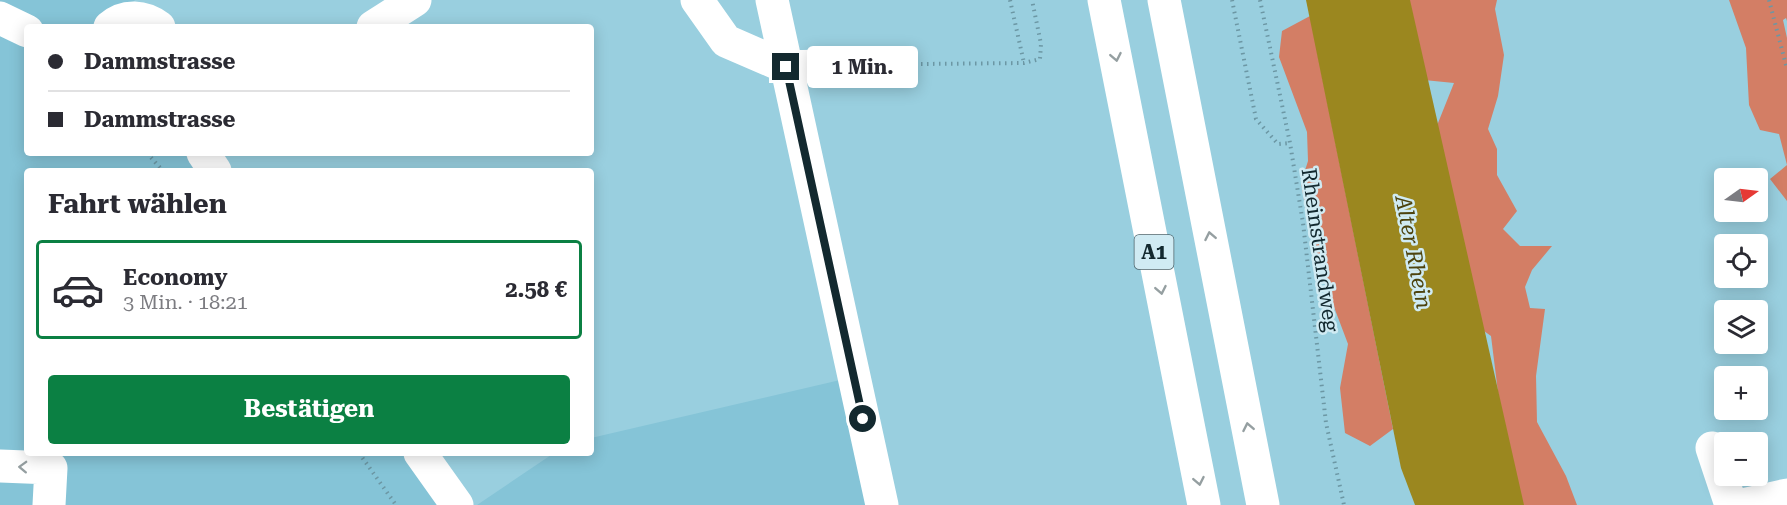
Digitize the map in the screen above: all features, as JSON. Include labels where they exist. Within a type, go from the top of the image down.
[{"type":"main road","points":[[155,0],[160,24]]},
{"type":"main road","points":[[378,24],[415,0]]},
{"type":"main road","points":[[697,0],[726,41],[786,67],[886,64]]},
{"type":"main road","points":[[772,0],[882,505]]},
{"type":"main road","name":"A1","points":[[1104,0],[1204,505]]},
{"type":"main road","points":[[1164,0],[1263,505]]},
{"type":"main road","points":[[124,15],[154,24]]},
{"type":"main road","points":[[0,18],[24,30]]},
{"type":"main road","points":[[1712,448],[1731,505]]},
{"type":"main road","points":[[422,456],[457,505]]},
{"type":"main road","points":[[0,466],[51,468],[49,505]]},
{"type":"main road","points":[[1742,505],[1787,495]]},
{"type":"path","points":[[1010,0],[1024,63]]},
{"type":"path","points":[[886,64],[1024,63],[1040,59],[1041,44],[1032,0]]},
{"type":"path","points":[[1232,0],[1256,119],[1278,144],[1290,143]]},
{"type":"path","name":"Rheinstrandweg","points":[[1260,0],[1290,143],[1303,223],[1326,423],[1344,505]]},
{"type":"path","points":[[1769,0],[1787,69]]},
{"type":"path","points":[[150,156],[160,168]]},
{"type":"path","points":[[361,456],[396,505]]},
{"type":"shaded area","points":[[0,0],[135,0],[113,24],[24,24],[24,156],[205,156],[213,168],[24,168],[24,456],[422,456],[457,505],[0,505]]},
{"type":"shaded area","points":[[1404,0],[1497,0],[1495,9],[1504,55],[1498,96],[1488,129],[1497,149],[1497,175],[1517,211],[1503,229],[1520,246],[1552,246],[1532,270],[1525,287],[1530,308],[1545,309],[1536,376],[1537,422],[1566,476],[1577,505],[1512,505],[1491,336],[1467,319],[1428,148],[1454,83],[1424,80]]},
{"type":"shaded area","points":[[1729,0],[1787,0],[1787,21],[1786,18],[1783,20],[1787,38],[1787,165],[1779,134],[1760,130],[1749,105],[1746,48]]},
{"type":"shaded area","points":[[1310,16],[1393,429],[1370,446],[1345,433],[1340,388],[1348,344],[1314,254],[1301,183],[1308,161],[1307,132],[1279,57],[1282,31]]},
{"type":"shaded area","points":[[1787,165],[1787,201],[1770,179]]},
{"type":"shaded area","points":[[853,377],[882,505],[477,505],[550,456],[594,456],[594,437]]},
{"type":"water","name":"Alter Rhein","points":[[1306,0],[1410,0],[1524,505],[1415,505],[1401,468]]},
{"type":"route","points":[[786,67],[863,419]]}]
